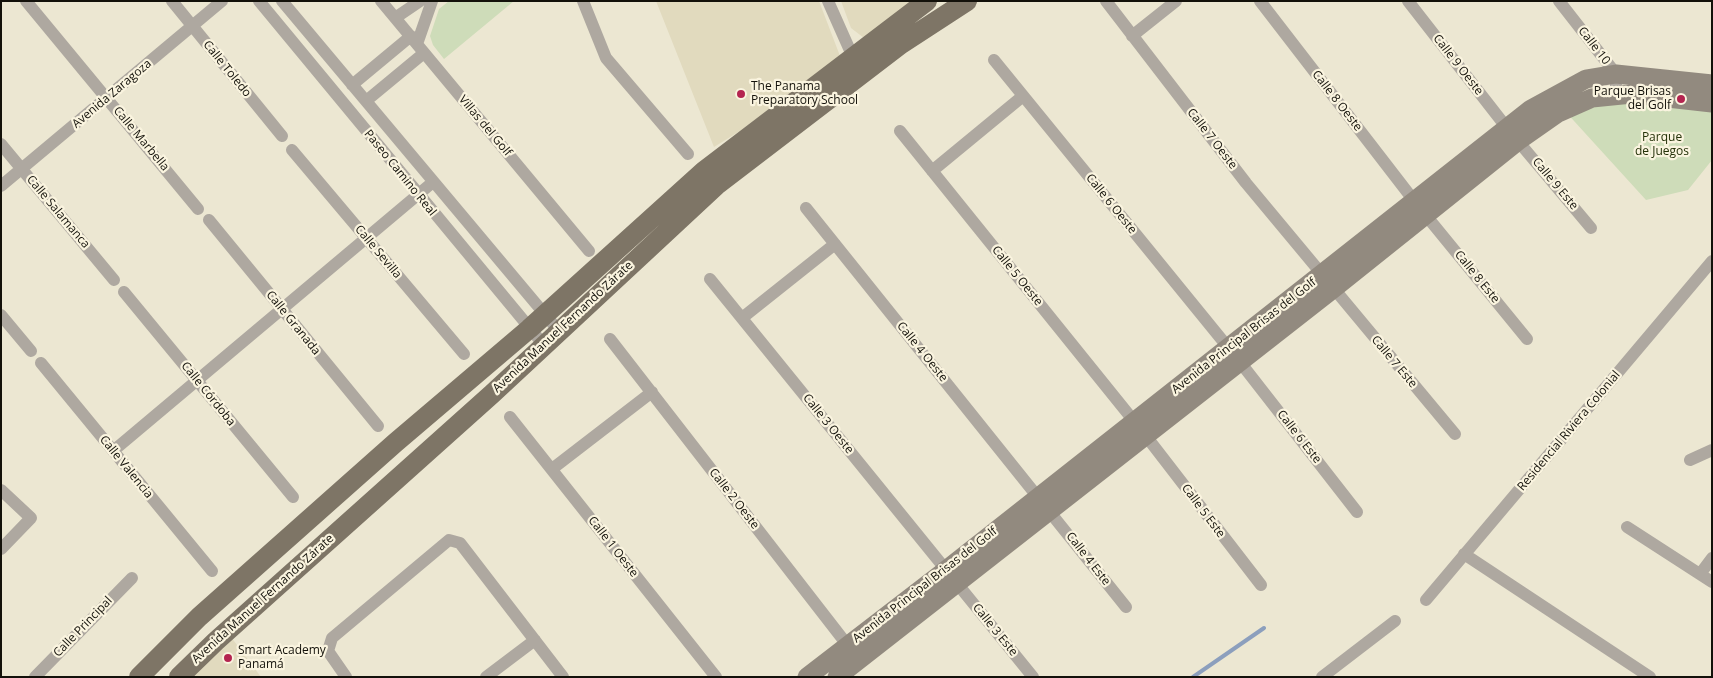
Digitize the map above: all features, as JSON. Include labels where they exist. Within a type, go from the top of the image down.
[{"type":"main road","name":"Avenida Manuel Fernando Zárate","points":[[179,677],[492,394],[558,330],[718,184],[858,66],[927,1]]},
{"type":"main road","name":"Avenida Manuel Fernando Zárate","points":[[138,677],[221,598],[395,443],[529,329],[704,171],[858,66],[902,44],[967,1]]},
{"type":"street","name":"Calle Marbella","points":[[26,1],[198,208]]},
{"type":"street","name":"Calle Toledo","points":[[172,1],[282,136]]},
{"type":"street","name":"Avenida Zaragoza","points":[[1,186],[222,1]]},
{"type":"street","name":"Paseo Camino Real","points":[[258,1],[543,344]]},
{"type":"street","name":"Paseo Camino Real","points":[[282,1],[558,330]]},
{"type":"street","name":"Villas del Golf","points":[[381,1],[589,250]]},
{"type":"street","points":[[395,18],[420,1]]},
{"type":"street","points":[[366,101],[417,44],[432,1]]},
{"type":"street","points":[[583,1],[606,58],[688,154]]},
{"type":"street","points":[[828,1],[858,66]]},
{"type":"street","name":"Calle 7 Oeste","points":[[1106,1],[1246,183],[1328,282]]},
{"type":"street","points":[[1132,36],[1176,1]]},
{"type":"street","name":"Calle 8 Oeste","points":[[1260,1],[1421,208]]},
{"type":"street","name":"Calle 9 Oeste","points":[[1408,1],[1513,135]]},
{"type":"street","name":"Calle 10","points":[[1559,1],[1616,74],[1616,95]]},
{"type":"street","points":[[352,85],[417,44]]},
{"type":"street","name":"Calle 6 Oeste","points":[[994,60],[1234,355]]},
{"type":"street","name":"Avenida Principal Brisas del Golf","points":[[1513,135],[1531,109],[1586,78],[1616,74],[1712,84]]},
{"type":"street","name":"Avenida Principal Brisas del Golf","points":[[806,677],[853,652],[952,577],[1050,512],[1140,429],[1513,135],[1577,103],[1592,98],[1632,94],[1711,99]]},
{"type":"street","points":[[932,171],[1023,96]]},
{"type":"street","name":"Calle 5 Oeste","points":[[900,131],[1140,429]]},
{"type":"street","name":"Calle 9 Este","points":[[1513,135],[1591,228]]},
{"type":"street","name":"Calle Salamanca","points":[[1,144],[114,280]]},
{"type":"street","name":"Calle Sevilla","points":[[292,150],[464,354]]},
{"type":"street","points":[[113,451],[434,182]]},
{"type":"street","name":"Calle 4 Oeste","points":[[806,208],[1050,512]]},
{"type":"street","name":"Calle 8 Este","points":[[1421,208],[1527,339]]},
{"type":"street","name":"Calle Granada","points":[[209,220],[378,426]]},
{"type":"street","points":[[742,318],[835,244]]},
{"type":"street","name":"Residencial Riviera Colonial","points":[[1426,600],[1712,261]]},
{"type":"street","name":"Calle 3 Oeste","points":[[710,279],[952,577]]},
{"type":"street","name":"Calle 7 Este","points":[[1328,282],[1455,434]]},
{"type":"street","name":"Calle Córdoba","points":[[124,292],[293,497]]},
{"type":"street","points":[[1,315],[31,350]]},
{"type":"street","name":"Calle 2 Oeste","points":[[610,339],[853,652]]},
{"type":"street","name":"Calle 6 Este","points":[[1234,355],[1357,512]]},
{"type":"street","name":"Calle Valencia","points":[[41,363],[212,571]]},
{"type":"street","points":[[552,469],[652,392]]},
{"type":"street","name":"Calle 1 Oeste","points":[[510,417],[716,677]]},
{"type":"street","name":"Avenida Principal Brisas del Golf","points":[[952,577],[1038,497],[1140,429]]},
{"type":"street","name":"Calle 5 Este","points":[[1140,429],[1261,585]]},
{"type":"street","points":[[1690,460],[1712,450]]},
{"type":"street","points":[[1,490],[31,518],[1,550]]},
{"type":"street","name":"Calle 4 Este","points":[[1050,512],[1126,607]]},
{"type":"street","points":[[1627,526],[1712,582]]},
{"type":"street","points":[[346,677],[328,651],[332,638],[449,540],[460,543],[563,677]]},
{"type":"street","points":[[1464,554],[1650,677]]},
{"type":"street","points":[[1700,574],[1712,558]]},
{"type":"street","name":"Calle 3 Este","points":[[952,577],[1033,677]]},
{"type":"street","name":"Calle Principal","points":[[35,677],[132,578]]},
{"type":"street","points":[[1322,677],[1395,621]]},
{"type":"street","points":[[486,677],[535,640]]},
{"type":"street","name":"Avenida Principal Brisas del Golf","points":[[837,677],[853,652]]},
{"type":"shaded area","name":"The Panama Preparatory School","points":[[656,1],[819,1],[840,56],[740,131],[714,147]]},
{"type":"shaded area","points":[[841,1],[915,1],[864,38],[851,28]]},
{"type":"shaded area","name":"Smart Academy Panamá","points":[[231,637],[261,677],[191,677]]},
{"type":"green space","points":[[449,1],[514,1],[444,59],[433,45],[430,36],[439,9]]},
{"type":"green space","name":"Parque de Juegos","points":[[1592,98],[1712,104],[1712,160],[1688,190],[1646,200],[1564,110]]},
{"type":"waterway","points":[[1193,677],[1264,628]]},
{"type":"place","name":"The Panama Preparatory School","points":[[741,94]]},
{"type":"place","name":"Parque Brisas del Golf","points":[[1681,99]]},
{"type":"place","name":"Smart Academy Panamá","points":[[228,658]]}]
